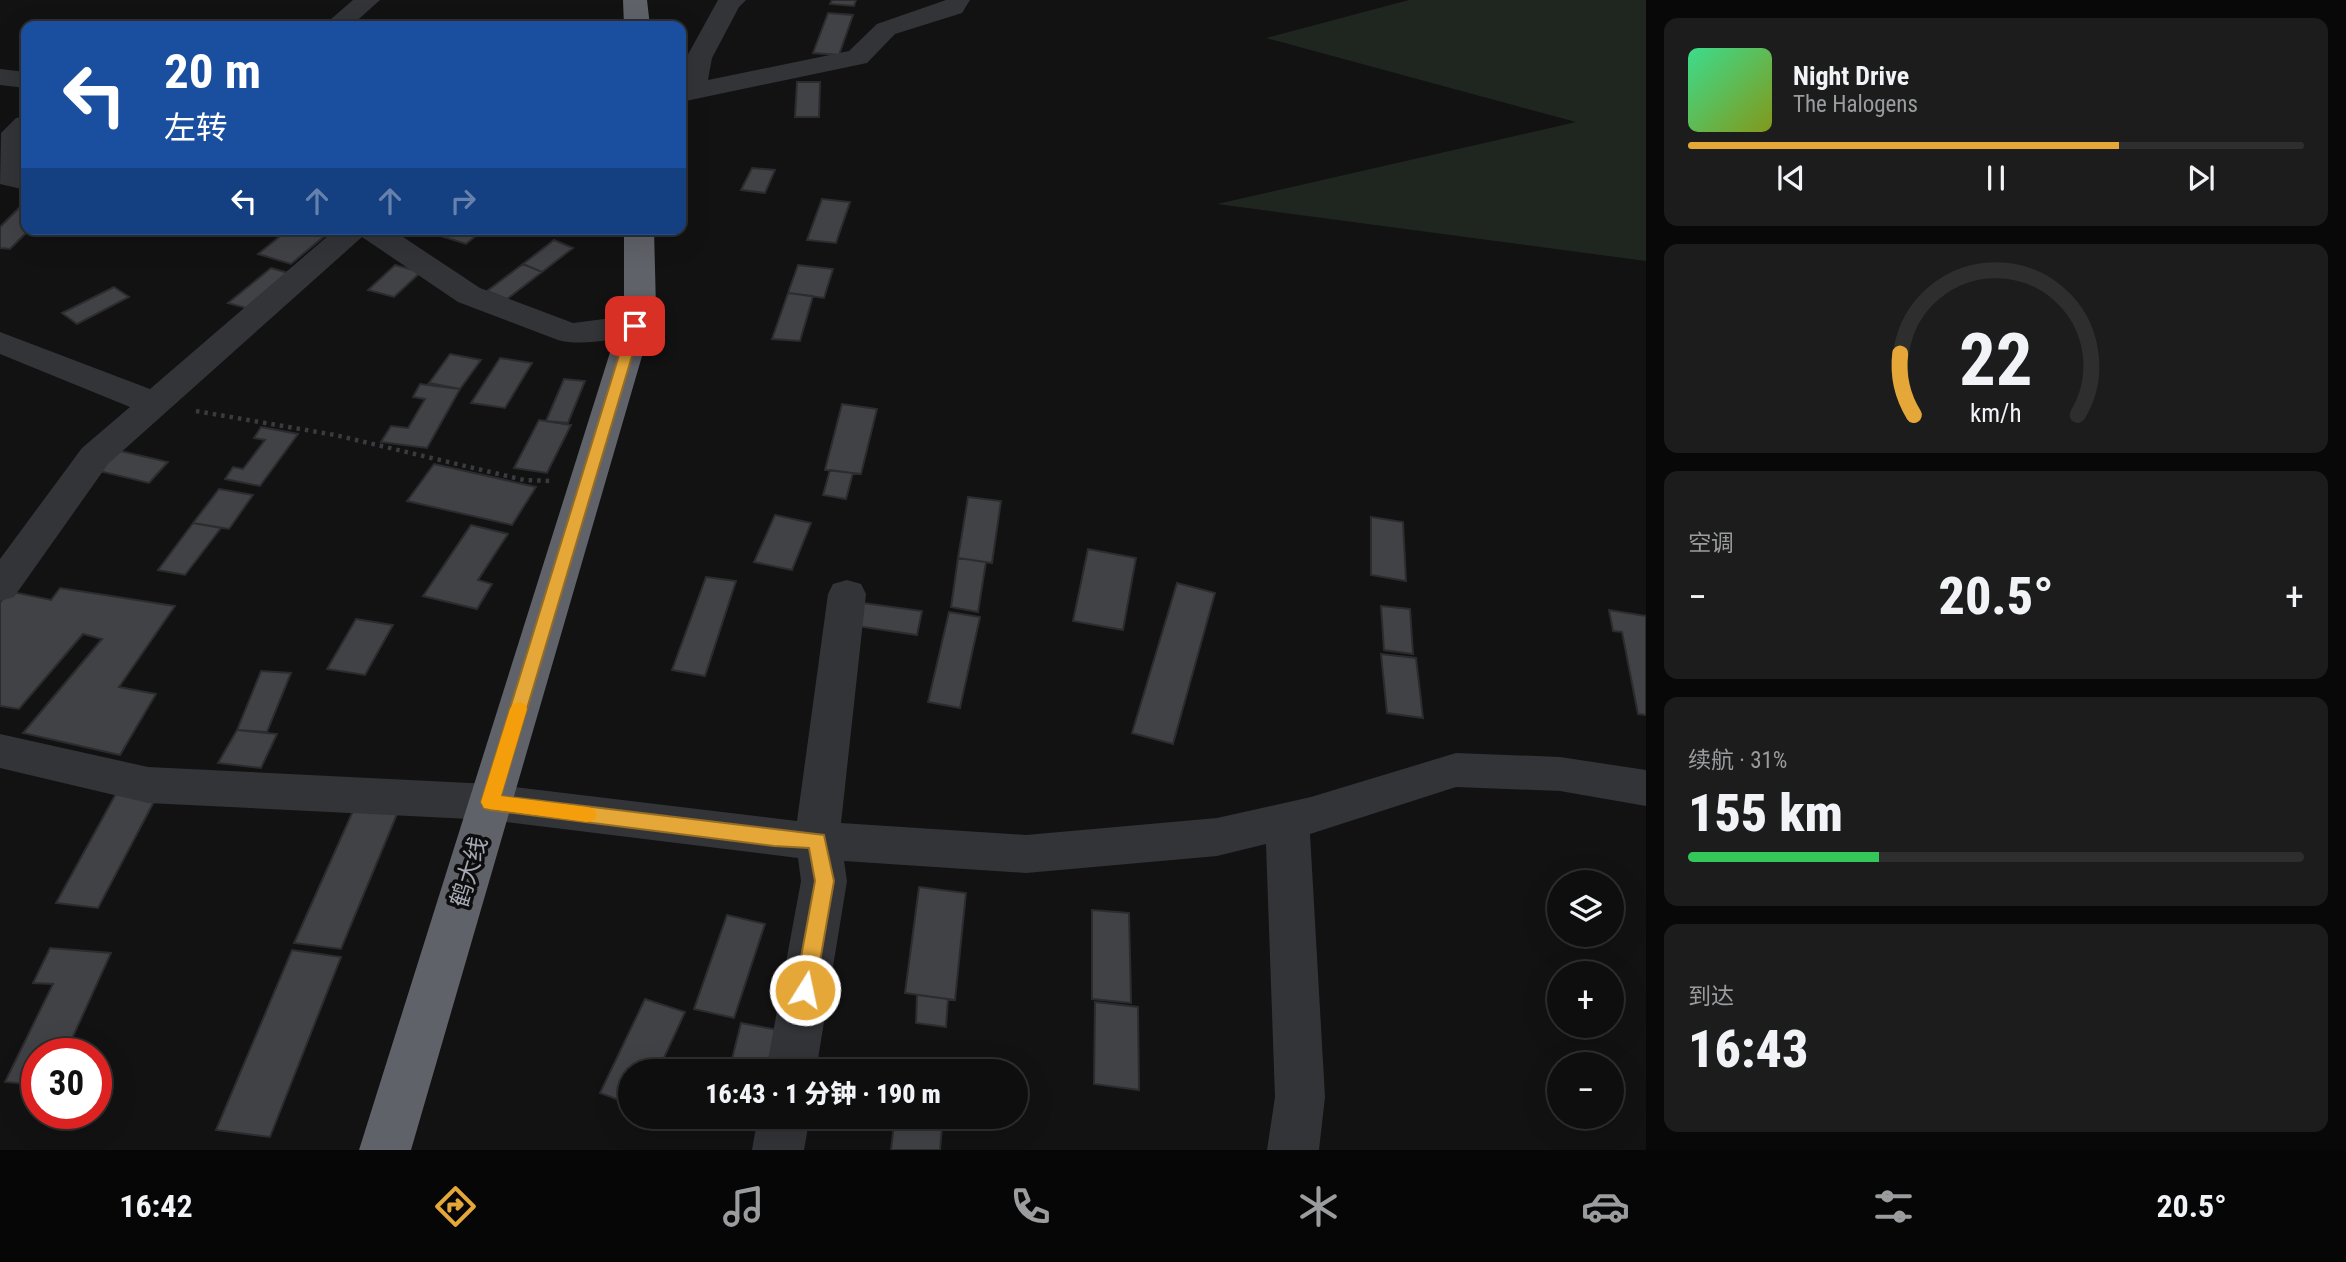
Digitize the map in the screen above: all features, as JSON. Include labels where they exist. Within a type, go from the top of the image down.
[{"type":"highway","points":[[635,0],[637,21]]},
{"type":"highway","name":"鹤大线","points":[[385,1150],[640,308],[639,235]]},
{"type":"street","points":[[342,21],[368,0]]},
{"type":"street","points":[[687,93],[699,58],[729,2],[734,0]]},
{"type":"street","points":[[687,93],[858,57],[886,29],[953,8],[958,0]]},
{"type":"street","points":[[21,128],[15,132],[7,177],[21,180]]},
{"type":"street","points":[[0,587],[95,456],[347,235]]},
{"type":"street","points":[[379,235],[469,295],[570,333],[635,326]]},
{"type":"street","points":[[0,342],[155,404]]},
{"type":"street","points":[[793,1059],[824,881],[818,841],[847,594]]},
{"type":"street","points":[[0,751],[148,785],[490,802],[774,838],[1026,854],[1217,836],[1287,820],[1456,770],[1560,774],[1646,788]]},
{"type":"street","points":[[1287,820],[1300,1097],[1293,1150]]},
{"type":"street","points":[[778,1150],[781,1129]]},
{"type":"path","points":[[155,404],[335,435],[524,480],[587,483]]},
{"type":"shaded area","points":[[1409,0],[1646,0],[1646,261],[1217,204],[1576,122],[1266,38]]},
{"type":"building","points":[[832,0],[856,0],[854,6],[830,4]]},
{"type":"building","points":[[828,13],[853,15],[839,55],[813,53]]},
{"type":"building","points":[[797,82],[820,82],[819,117],[795,117]]},
{"type":"building","points":[[752,168],[775,170],[765,193],[741,190]]},
{"type":"building","points":[[822,199],[850,202],[836,243],[807,240]]},
{"type":"building","points":[[21,206],[21,235],[24,235],[10,249],[0,248],[0,227]]},
{"type":"building","points":[[282,235],[326,235],[291,264],[258,254]]},
{"type":"building","points":[[442,235],[477,235],[466,244]]},
{"type":"building","points":[[554,240],[573,248],[542,272],[523,264]]},
{"type":"building","points":[[523,264],[542,272],[507,299],[487,291]]},
{"type":"building","points":[[395,265],[421,272],[394,297],[368,290]]},
{"type":"building","points":[[798,265],[833,269],[824,298],[788,293]]},
{"type":"building","points":[[271,268],[288,273],[246,308],[228,303]]},
{"type":"building","points":[[114,287],[129,297],[77,324],[62,313]]},
{"type":"building","points":[[788,293],[813,296],[800,341],[772,339]]},
{"type":"building","points":[[450,354],[481,360],[460,389],[429,383]]},
{"type":"building","points":[[500,358],[532,363],[505,408],[471,403]]},
{"type":"building","points":[[564,379],[585,381],[568,423],[546,421]]},
{"type":"building","points":[[420,384],[460,389],[427,448],[381,442],[391,426],[408,428],[425,399],[413,397]]},
{"type":"building","points":[[842,404],[877,409],[861,474],[825,470]]},
{"type":"building","points":[[539,420],[571,425],[547,473],[514,468]]},
{"type":"building","points":[[261,427],[298,434],[260,486],[225,479],[233,467],[243,469],[265,440],[254,438]]},
{"type":"building","points":[[116,450],[168,462],[149,483],[95,470]]},
{"type":"building","points":[[434,464],[536,487],[512,525],[407,501]]},
{"type":"building","points":[[830,470],[853,473],[846,499],[823,495]]},
{"type":"building","points":[[219,489],[253,495],[229,529],[193,523]]},
{"type":"building","points":[[968,497],[1001,501],[992,563],[958,558]]},
{"type":"building","points":[[775,515],[811,523],[792,570],[754,562]]},
{"type":"building","points":[[1371,517],[1403,522],[1406,581],[1371,575]]},
{"type":"building","points":[[193,523],[221,528],[185,575],[158,570]]},
{"type":"building","points":[[471,525],[508,534],[478,580],[492,584],[477,609],[423,596]]},
{"type":"building","points":[[1088,549],[1136,558],[1123,630],[1073,621]]},
{"type":"building","points":[[958,558],[986,562],[978,612],[951,607]]},
{"type":"building","points":[[706,577],[736,581],[705,676],[672,670]]},
{"type":"building","points":[[1177,583],[1215,593],[1173,744],[1132,733]]},
{"type":"building","points":[[60,588],[175,606],[119,687],[156,694],[120,755],[23,733],[102,639],[83,634],[19,709],[0,706],[0,603],[8,591],[51,600]]},
{"type":"building","points":[[856,602],[922,611],[917,635],[850,625]]},
{"type":"building","points":[[1381,606],[1410,609],[1413,654],[1384,650]]},
{"type":"building","points":[[1609,610],[1646,616],[1646,715],[1638,714],[1622,632],[1613,631]]},
{"type":"building","points":[[949,612],[980,617],[960,708],[928,702]]},
{"type":"building","points":[[356,619],[393,625],[365,675],[327,669]]},
{"type":"building","points":[[1381,654],[1416,658],[1423,718],[1387,713]]},
{"type":"building","points":[[261,671],[291,673],[267,732],[237,730]]},
{"type":"building","points":[[237,730],[277,734],[261,768],[218,763]]},
{"type":"building","points":[[118,790],[158,794],[98,908],[56,903]]},
{"type":"building","points":[[357,802],[400,807],[341,949],[294,943]]},
{"type":"building","points":[[919,887],[966,893],[955,1000],[905,993]]},
{"type":"building","points":[[1092,910],[1129,913],[1131,1003],[1092,999]]},
{"type":"building","points":[[727,915],[765,924],[734,1018],[694,1009]]},
{"type":"building","points":[[50,948],[111,953],[72,1038],[27,1038],[53,984],[33,983]]},
{"type":"building","points":[[292,950],[341,957],[270,1137],[216,1130]]},
{"type":"building","points":[[917,995],[948,999],[946,1027],[916,1023]]},
{"type":"building","points":[[645,999],[685,1012],[663,1059],[618,1059],[618,1100],[600,1093]]},
{"type":"building","points":[[1095,1002],[1138,1007],[1139,1090],[1094,1084]]},
{"type":"building","points":[[741,1023],[784,1031],[778,1059],[732,1059]]},
{"type":"building","points":[[21,1049],[21,1084],[5,1082]]},
{"type":"building","points":[[893,1129],[942,1129],[940,1150],[891,1150]]},
{"type":"slow traffic","points":[[519,709],[490,802],[587,815]]},
{"type":"route","points":[[635,326],[490,802],[774,838],[818,841],[824,881],[805,990]]}]
